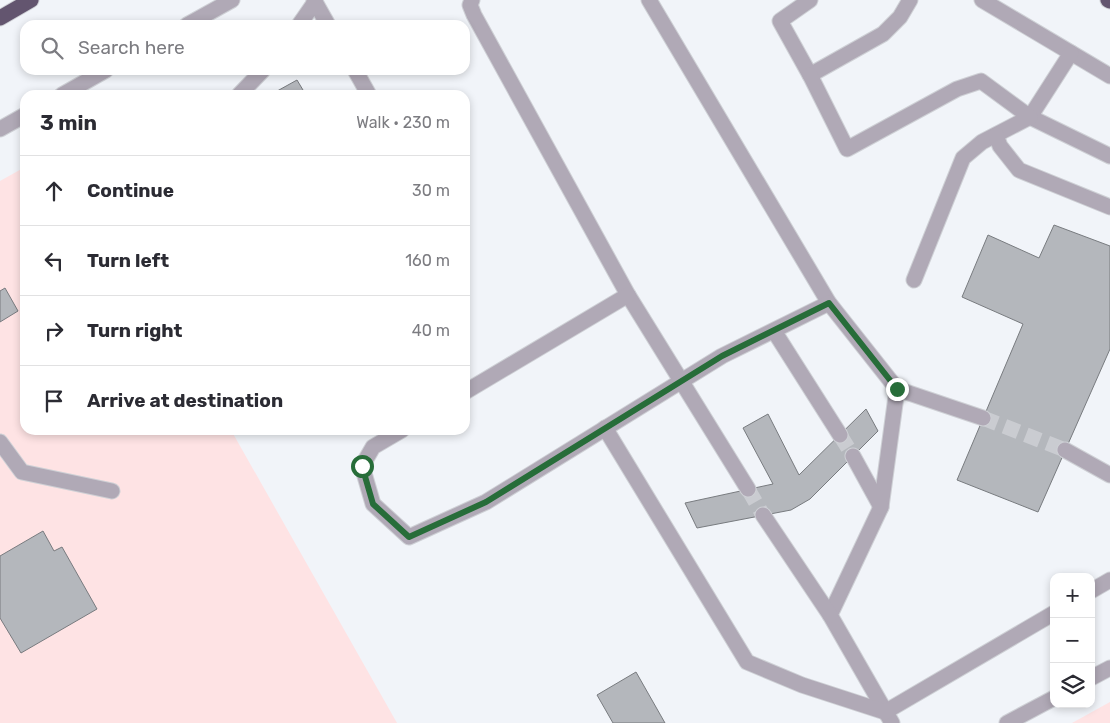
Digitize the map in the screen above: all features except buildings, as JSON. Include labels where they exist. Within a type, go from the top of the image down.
[{"type":"highway","points":[[0,18],[31,0]]},
{"type":"street","points":[[196,20],[232,0]]},
{"type":"street","points":[[472,0],[470,5],[474,15],[628,295],[748,489]]},
{"type":"street","points":[[649,0],[829,303],[897,389],[983,418]]},
{"type":"street","points":[[810,0],[780,21],[810,75],[847,149],[957,89],[981,81],[1030,117],[1110,156]]},
{"type":"street","points":[[810,75],[883,34],[900,17],[910,0]]},
{"type":"street","points":[[982,0],[1110,76]]},
{"type":"street","points":[[302,20],[314,1],[325,20]]},
{"type":"street","points":[[914,280],[963,158],[982,142],[1030,117],[1071,53]]},
{"type":"street","points":[[81,90],[100,75]]},
{"type":"street","points":[[244,90],[258,75]]},
{"type":"street","points":[[358,75],[366,90]]},
{"type":"street","points":[[0,129],[20,118]]},
{"type":"street","points":[[996,135],[1000,146],[1019,170],[1110,207]]},
{"type":"street","points":[[470,389],[628,295]]},
{"type":"street","points":[[393,435],[373,447],[362,466],[373,504],[409,537],[486,502],[722,356],[829,303]]},
{"type":"street","points":[[774,330],[840,435]]},
{"type":"street","points":[[830,615],[881,507],[897,389]]},
{"type":"street","points":[[605,428],[747,662],[888,717]]},
{"type":"street","points":[[0,442],[22,472],[112,491]]},
{"type":"street","points":[[1065,450],[1110,475]]},
{"type":"street","points":[[853,456],[881,507]]},
{"type":"street","points":[[763,515],[830,615],[888,717]]},
{"type":"street","points":[[1095,589],[1110,580]]},
{"type":"street","points":[[888,717],[1050,616]]},
{"type":"street","points":[[1095,676],[1110,668]]},
{"type":"street","points":[[1007,723],[1050,700]]},
{"type":"shaded area","points":[[20,170],[20,435],[234,435],[397,723],[0,723],[0,181]]},
{"type":"shaded area","points":[[1110,702],[1110,723],[1072,723]]},
{"type":"tunnel","points":[[983,418],[1065,450]]},
{"type":"tunnel","points":[[840,435],[853,456]]},
{"type":"tunnel","points":[[748,489],[763,515]]},
{"type":"route","points":[[362,466],[373,504],[409,537],[486,502],[722,356],[829,303],[897,389]]}]
